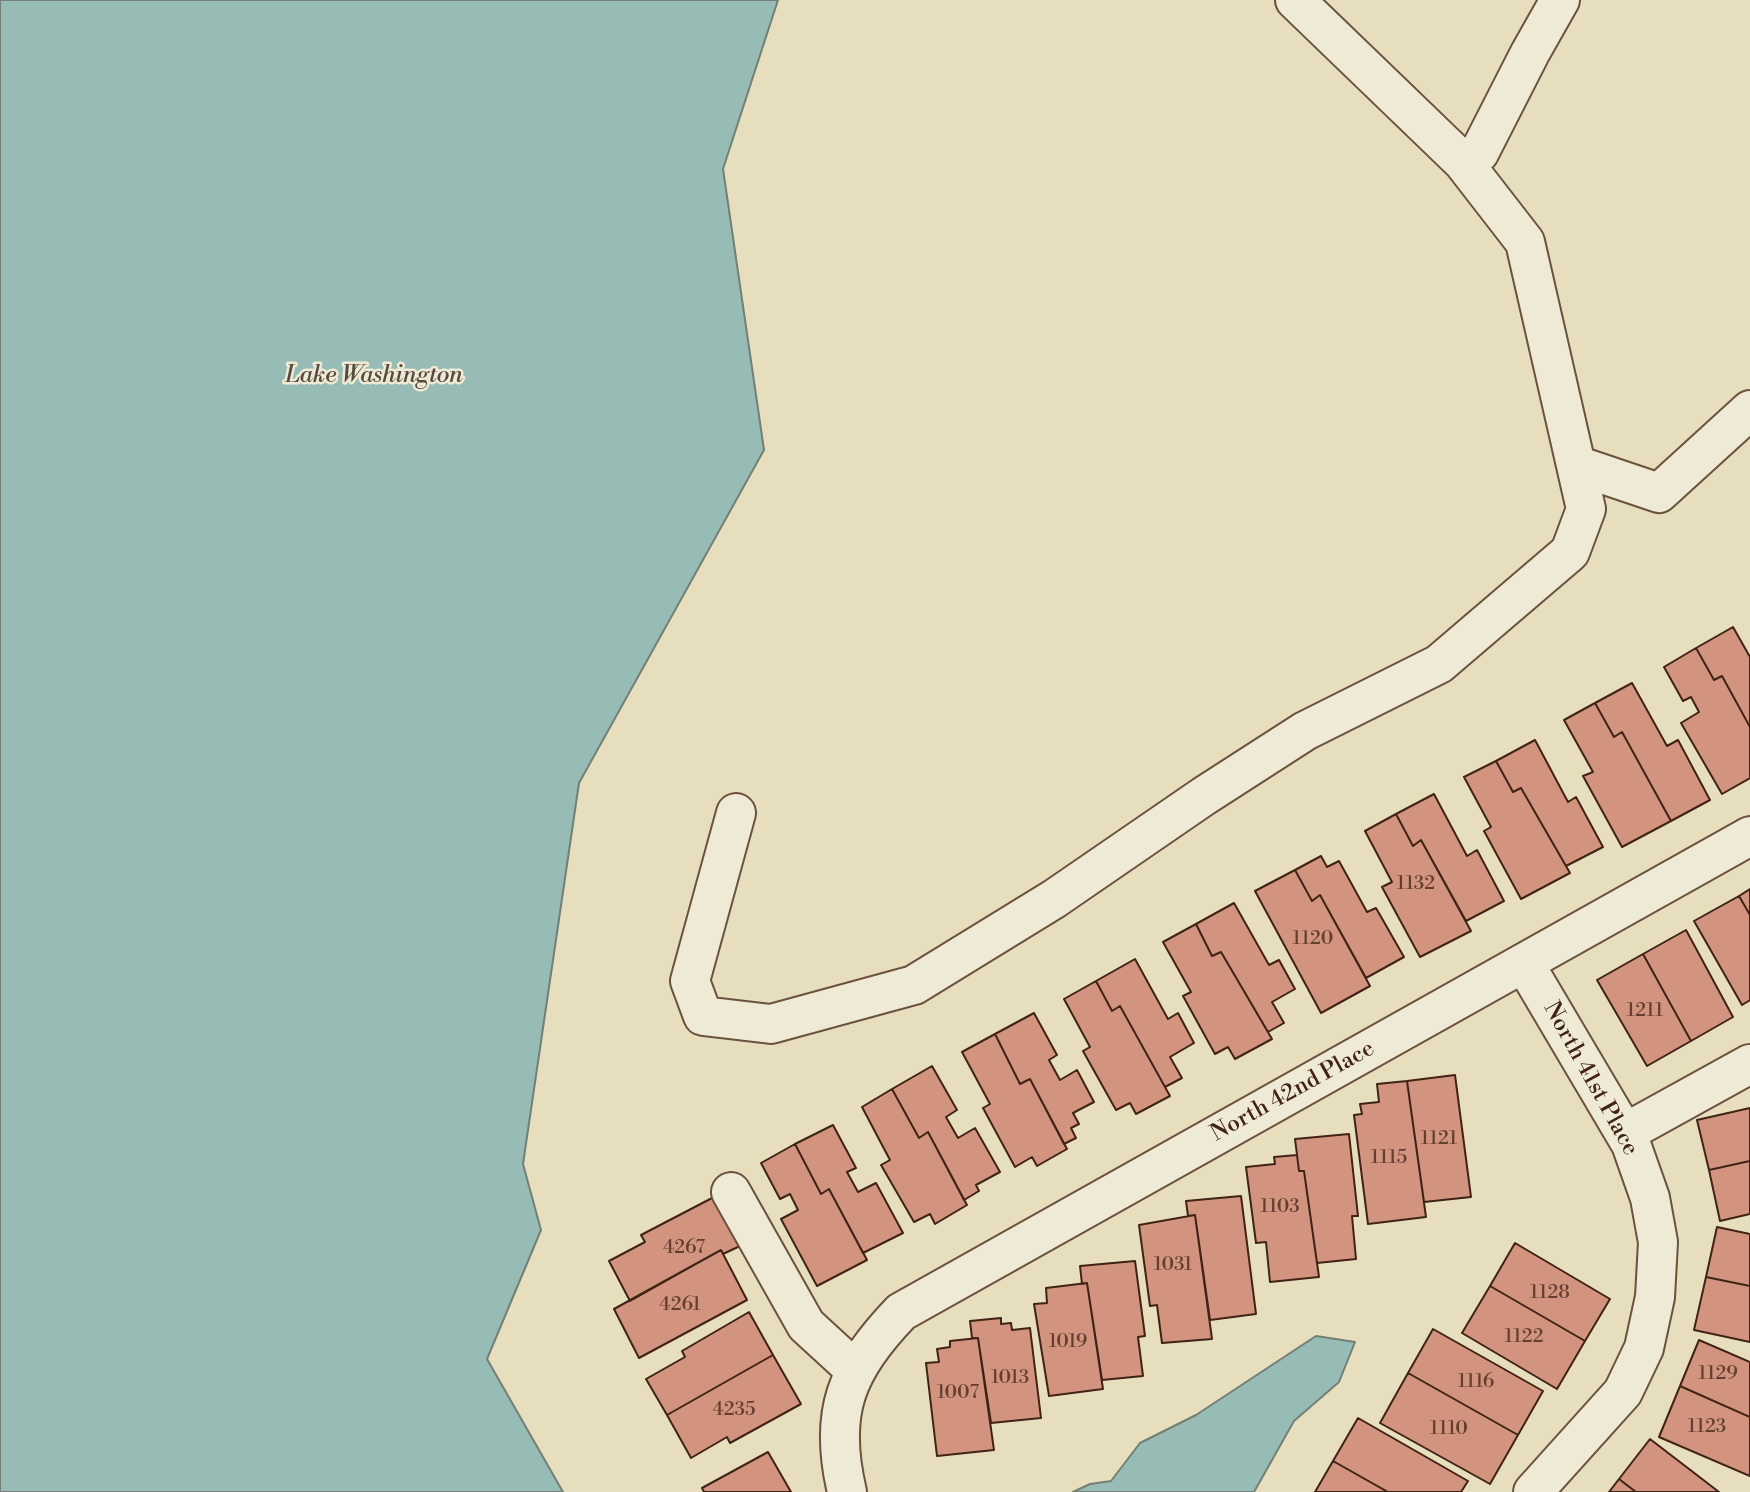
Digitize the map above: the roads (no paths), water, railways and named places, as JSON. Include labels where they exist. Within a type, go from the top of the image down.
[{"type":"street","points":[[736,813],[690,981],[703,1016],[771,1024],[914,985],[1054,899],[1305,731],[1439,664],[1570,552],[1586,509],[1525,243],[1463,162],[1296,0]]},
{"type":"street","points":[[1463,162],[1479,153],[1560,0]]},
{"type":"street","points":[[1576,465],[1659,493],[1750,410]]},
{"type":"street","name":"North 42nd Place","points":[[848,1492],[841,1466],[839,1435],[844,1403],[855,1370],[873,1342],[901,1312],[1750,836]]},
{"type":"street","name":"North 41st Place","points":[[1524,963],[1631,1144],[1650,1198],[1658,1242],[1655,1297],[1644,1348],[1623,1392],[1533,1492]]},
{"type":"street","points":[[1625,1133],[1750,1064]]},
{"type":"street","points":[[731,1192],[806,1325],[855,1370]]},
{"type":"water","name":"Lake Washington","points":[[0,0],[778,0],[723,169],[764,450],[579,783],[523,1164],[541,1230],[487,1359],[563,1492],[0,1492]]},
{"type":"water","points":[[1316,1336],[1355,1342],[1339,1382],[1294,1421],[1254,1492],[1073,1492],[1090,1484],[1111,1481],[1140,1443],[1196,1415]]}]
